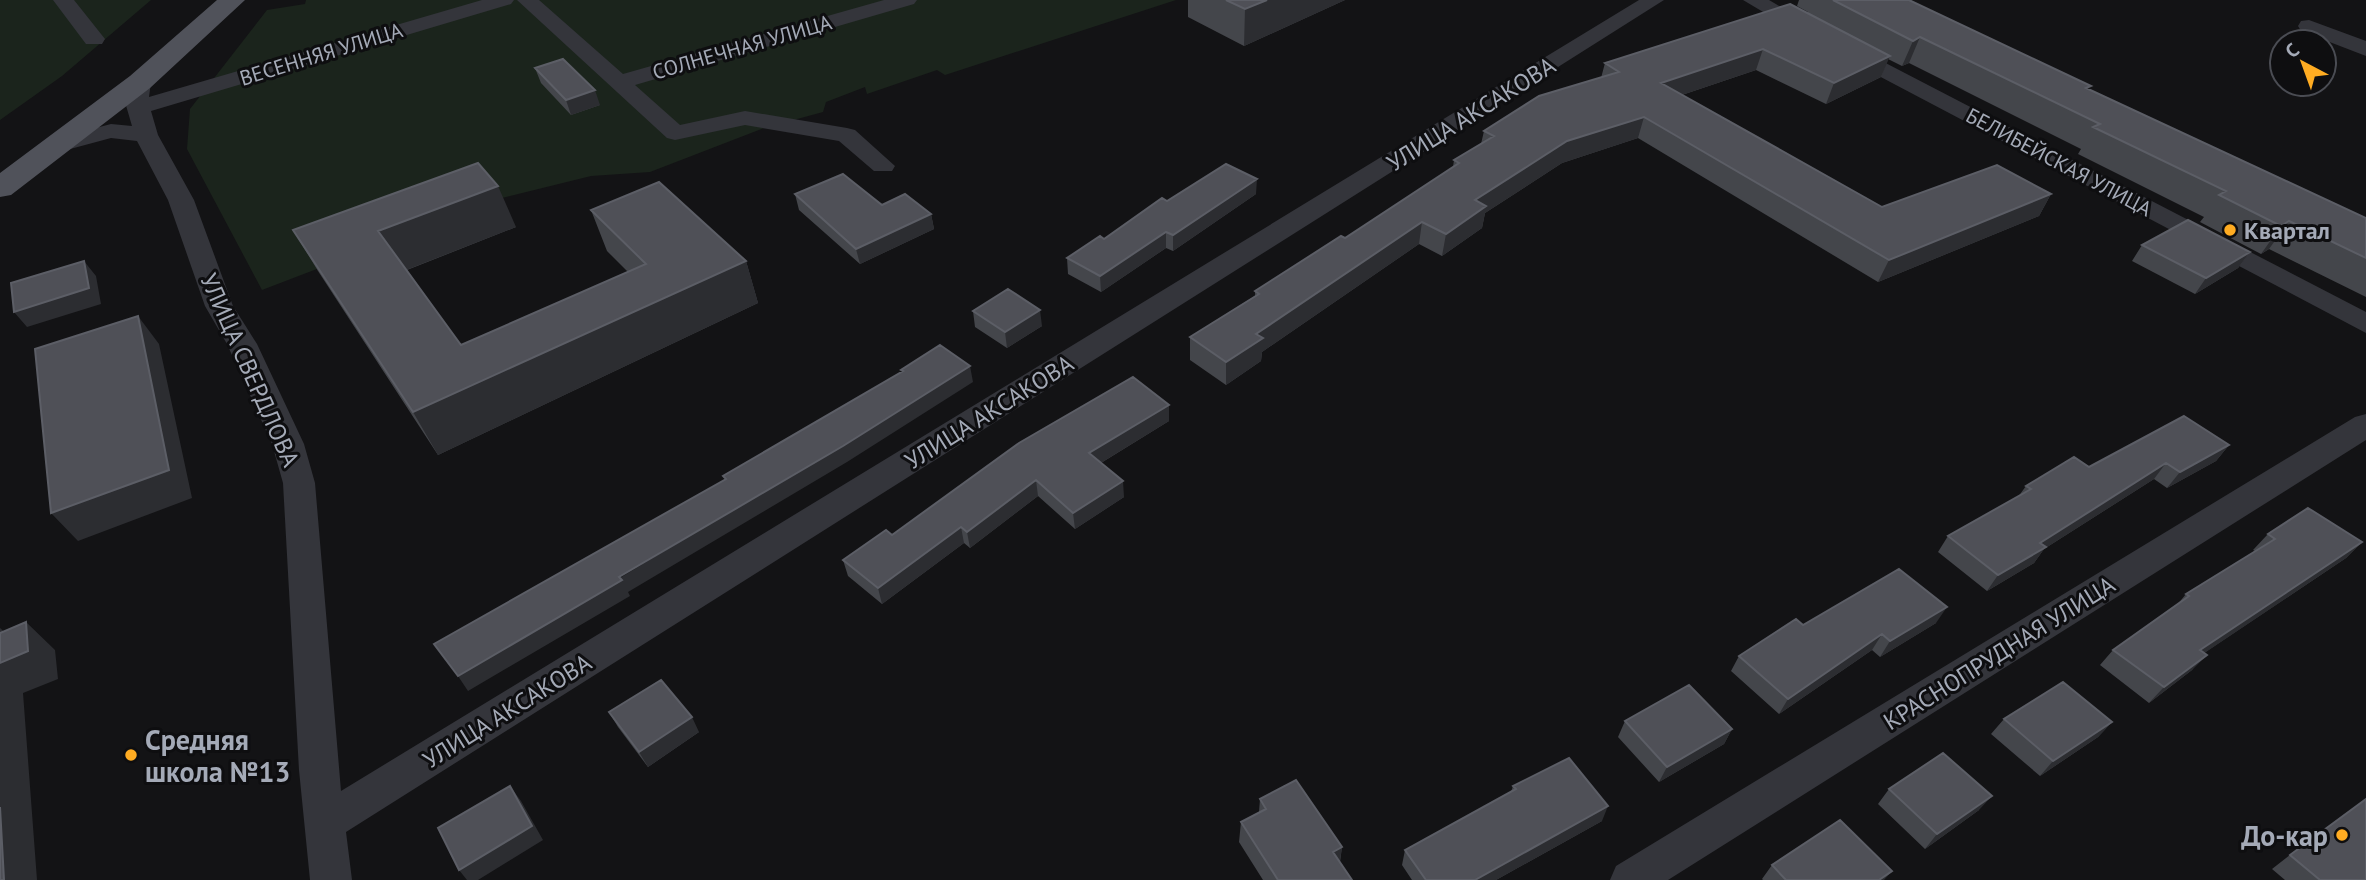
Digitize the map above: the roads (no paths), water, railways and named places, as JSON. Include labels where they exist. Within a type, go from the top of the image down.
[{"type":"main road","points":[[0,157],[109,77],[197,0]]},
{"type":"main road","points":[[0,188],[59,145],[142,108],[232,0]]},
{"type":"street","points":[[63,0],[94,39]]},
{"type":"street","name":"ВЕСЕННЯЯ УЛИЦА","points":[[142,108],[504,0]]},
{"type":"street","points":[[527,0],[675,132],[745,118],[847,135],[883,166]]},
{"type":"street","name":"СОЛНЕЧНАЯ УЛИЦА","points":[[619,82],[907,0]]},
{"type":"street","name":"УЛИЦА АКСАКОВА","points":[[324,824],[1654,0]]},
{"type":"street","name":"БЕЛИБЕЙСКАЯ УЛИЦА","points":[[1753,0],[2366,324]]},
{"type":"street","points":[[2309,26],[2366,49]]},
{"type":"street","points":[[59,145],[111,131],[142,108]]},
{"type":"street","name":"УЛИЦА СВЕРДЛОВА","points":[[142,108],[181,200],[219,306],[242,344],[288,444],[299,483],[324,824],[331,880]]},
{"type":"street","name":"КРАСНОПРУДНАЯ УЛИЦА","points":[[1631,880],[2366,425]]},
{"type":"place","name":"Квартал","points":[[2230,230]]},
{"type":"place","name":"Средняя школа №13","points":[[131,755]]},
{"type":"place","name":"До-кар","points":[[2342,835]]}]
